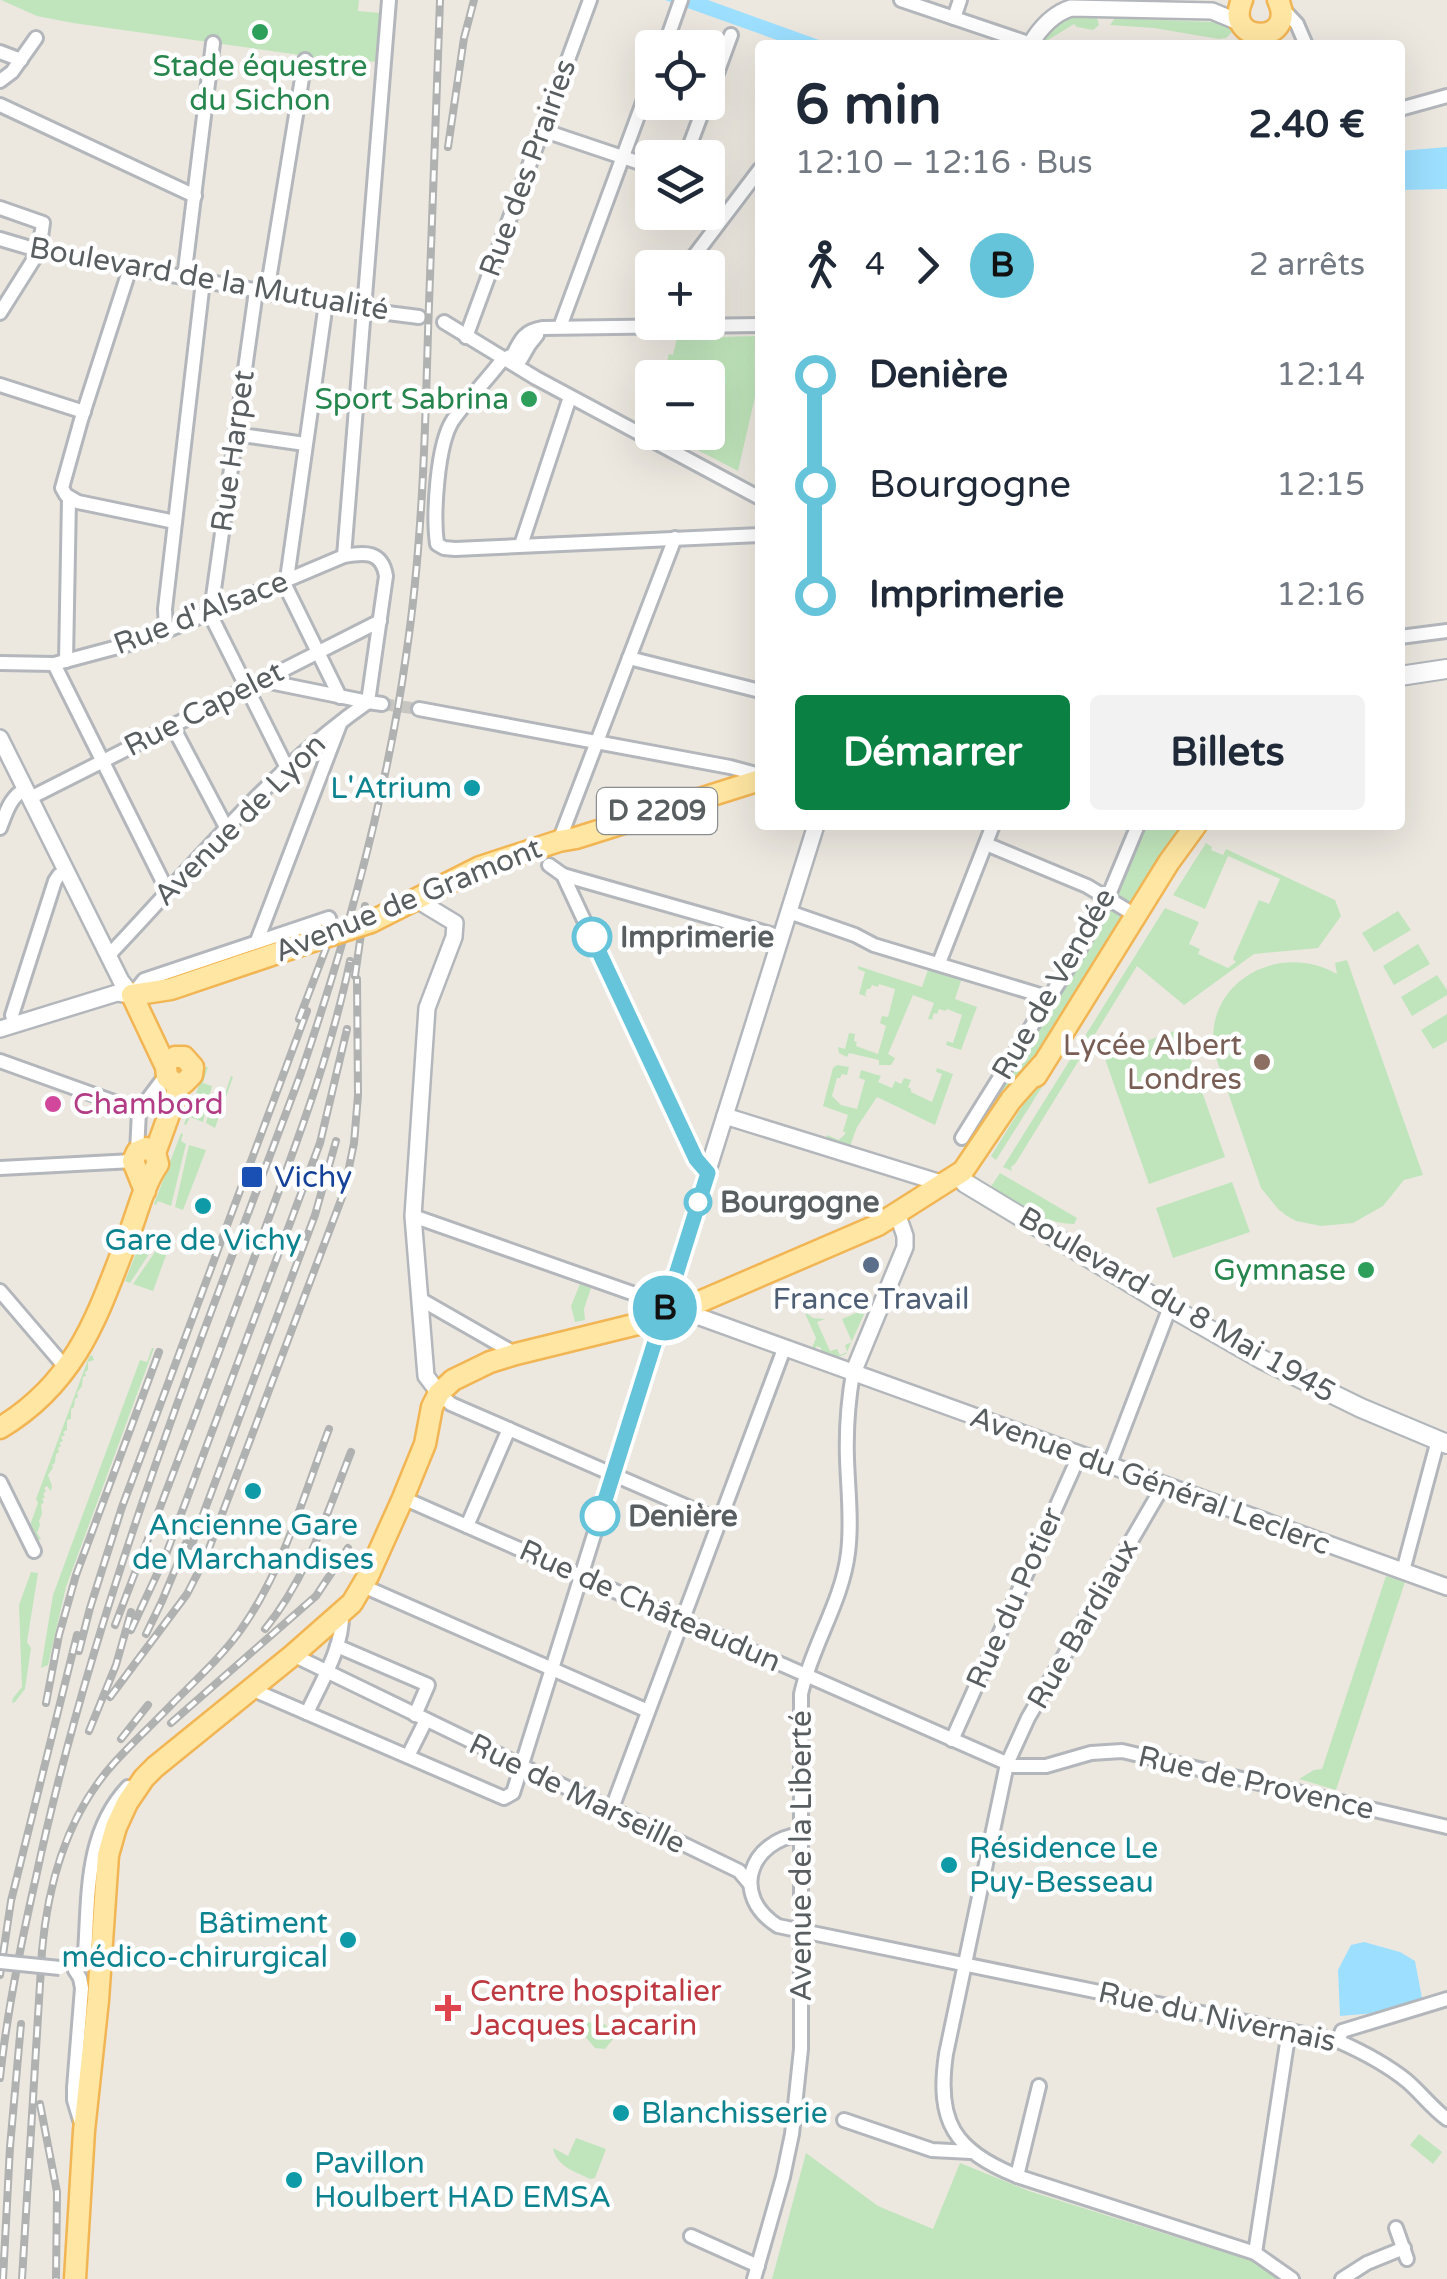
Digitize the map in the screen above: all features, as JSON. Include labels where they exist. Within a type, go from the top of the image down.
[{"type":"main road","points":[[1242,1],[1238,12],[1266,26]]},
{"type":"main road","points":[[1405,675],[1447,668]]},
{"type":"main road","name":"Avenue de Gramont","points":[[141,999],[327,928],[371,922],[467,872],[576,838],[734,776],[755,778]]},
{"type":"main road","points":[[1168,862],[1184,830]]},
{"type":"main road","points":[[111,1856],[116,1827],[144,1778],[342,1614],[363,1586],[425,1444],[432,1406],[439,1393],[456,1377],[516,1354],[669,1311],[898,1217],[957,1179],[974,1174],[1168,862],[1192,830]]},
{"type":"main road","points":[[0,1428],[34,1402],[66,1368],[93,1327],[172,1073],[141,999]]},
{"type":"main road","name":"Boulevard du 8 Mai 1945","points":[[957,1179],[1170,1308],[1261,1358],[1342,1399],[1443,1442]]},
{"type":"main road","points":[[75,2279],[98,1891],[141,1797],[159,1770],[192,1738]]},
{"type":"street","points":[[260,680],[375,703],[384,564],[368,554],[344,556],[389,0]]},
{"type":"street","name":"Rue des Prairies","points":[[512,358],[468,334],[590,0]]},
{"type":"street","points":[[670,30],[681,0]]},
{"type":"street","points":[[901,0],[1018,40]]},
{"type":"street","points":[[954,18],[960,0]]},
{"type":"street","points":[[1212,11],[1242,1]]},
{"type":"street","points":[[1033,40],[1059,6],[1212,11],[1266,26],[1298,24],[1304,40]]},
{"type":"street","points":[[725,53],[732,35]]},
{"type":"street","points":[[0,82],[36,38]]},
{"type":"street","points":[[184,278],[213,43]]},
{"type":"street","points":[[0,52],[21,60]]},
{"type":"street","name":"Rue Harpet","points":[[211,611],[235,434],[305,60]]},
{"type":"street","points":[[1405,108],[1447,96]]},
{"type":"street","points":[[0,105],[195,196]]},
{"type":"street","points":[[560,326],[637,120]]},
{"type":"street","points":[[542,130],[635,161]]},
{"type":"street","points":[[699,250],[755,176]]},
{"type":"street","points":[[0,208],[43,224],[39,251],[0,313]]},
{"type":"street","name":"Boulevard de la Mutualité","points":[[0,238],[39,251],[419,317]]},
{"type":"street","points":[[130,268],[62,482],[69,498],[175,522]]},
{"type":"street","points":[[166,631],[165,610],[203,281]]},
{"type":"street","points":[[326,303],[285,580],[340,697]]},
{"type":"street","points":[[725,325],[755,324]]},
{"type":"street","points":[[635,327],[544,328],[451,424],[441,452],[437,544],[455,549],[755,536]]},
{"type":"street","points":[[512,358],[570,397],[755,495]]},
{"type":"street","points":[[0,385],[84,412]]},
{"type":"street","points":[[521,545],[570,397]]},
{"type":"street","points":[[235,434],[305,444]]},
{"type":"street","points":[[69,498],[60,663],[102,761],[168,892]]},
{"type":"street","points":[[559,841],[675,538]]},
{"type":"street","name":"Rue d'Alsace","points":[[0,663],[60,663],[166,631],[344,556]]},
{"type":"street","points":[[211,611],[286,766]]},
{"type":"street","name":"Rue Capelet","points":[[28,794],[102,761],[380,621]]},
{"type":"street","points":[[1405,636],[1447,631]]},
{"type":"street","points":[[630,658],[755,690]]},
{"type":"street","name":"Avenue de Lyon","points":[[109,954],[286,766],[342,720],[375,703]]},
{"type":"street","points":[[418,709],[598,742],[734,776]]},
{"type":"street","points":[[257,942],[342,720]]},
{"type":"street","points":[[172,725],[227,829]]},
{"type":"street","points":[[0,738],[121,981],[141,999]]},
{"type":"street","points":[[314,743],[323,766]]},
{"type":"street","points":[[0,828],[11,800],[18,792],[28,794]]},
{"type":"street","points":[[251,1690],[504,1798],[513,1793],[613,1474],[669,1311],[814,830]]},
{"type":"street","points":[[939,964],[991,830]]},
{"type":"street","name":"Rue de Vendée","points":[[962,1138],[1079,950],[1108,897],[1136,830]]},
{"type":"street","points":[[986,844],[1108,897],[1135,915]]},
{"type":"street","points":[[549,866],[563,874],[781,937]]},
{"type":"street","points":[[8,1027],[55,881],[67,872]]},
{"type":"street","points":[[563,874],[696,1159],[708,1173]]},
{"type":"street","points":[[417,900],[455,923],[454,937],[427,1008],[413,1216],[426,1376],[452,1404],[720,1522]]},
{"type":"street","points":[[789,912],[874,945],[1050,998]]},
{"type":"street","name":"Avenue de Gramont","points":[[8,1027],[117,992],[141,999],[144,980],[257,942],[327,928]]},
{"type":"street","points":[[0,1062],[139,1111]]},
{"type":"street","points":[[0,1168],[144,1164],[139,1111],[172,1073]]},
{"type":"street","points":[[725,1116],[957,1179]]},
{"type":"street","points":[[413,1216],[669,1311]]},
{"type":"street","name":"Avenue de la Liberté","points":[[756,2273],[783,2177],[801,2050],[800,1706],[812,1654],[842,1586],[848,1553],[846,1418],[853,1373],[905,1247],[906,1236],[898,1217]]},
{"type":"street","points":[[0,1291],[66,1368]]},
{"type":"street","points":[[420,1299],[516,1354]]},
{"type":"street","points":[[1109,1466],[1170,1308]]},
{"type":"street","name":"Avenue du Général Leclerc","points":[[669,1311],[853,1373],[1447,1588]]},
{"type":"street","points":[[611,1810],[784,1349]]},
{"type":"street","points":[[467,1526],[509,1429]]},
{"type":"street","points":[[1403,1572],[1443,1442]]},
{"type":"street","name":"Rue du Potier","points":[[952,1740],[1079,1456]]},
{"type":"street","points":[[0,1482],[34,1551]]},
{"type":"street","name":"Rue Bardiaux","points":[[971,2152],[955,2133],[942,2100],[944,2066],[1007,1764],[1028,1718],[1163,1486]]},
{"type":"street","name":"Rue de Châteaudun","points":[[403,1498],[1007,1764]]},
{"type":"street","points":[[363,1586],[648,1711]]},
{"type":"street","points":[[307,1712],[337,1646],[342,1614]]},
{"type":"street","points":[[337,1646],[428,1686],[408,1756]]},
{"type":"street","name":"Rue de Marseille","points":[[293,1655],[611,1810],[746,1869],[754,1904],[766,1919],[778,1926],[802,1930]]},
{"type":"street","name":"Rue de Provence","points":[[1007,1764],[1046,1766],[1092,1753],[1122,1752],[1447,1827]]},
{"type":"street","points":[[0,1962],[67,1969],[82,1965],[98,1891],[89,1869],[104,1822],[132,1782],[155,1767]]},
{"type":"street","points":[[746,1869],[772,1843],[802,1834]]},
{"type":"street","name":"Rue du Nivernais","points":[[802,1930],[1338,2041],[1388,2067],[1447,2119]]},
{"type":"street","points":[[67,1969],[80,1978],[82,1988],[74,2100],[84,2131]]},
{"type":"street","points":[[1338,2041],[1342,2031],[1447,2000]]},
{"type":"street","points":[[1256,2253],[1290,2030]]},
{"type":"street","points":[[1016,2176],[1039,2086]]},
{"type":"street","points":[[844,2120],[932,2150],[971,2152],[1016,2176],[1256,2253],[1292,2279]]},
{"type":"street","points":[[1342,2279],[1367,2263],[1406,2254],[1396,2228]]},
{"type":"street","points":[[691,2236],[756,2273]]},
{"type":"green space","name":"Stade équestre du Sichon","points":[[1,0],[359,0],[358,11],[380,13],[376,62],[349,62],[73,23],[37,16]]},
{"type":"green space","points":[[1097,17],[1099,25],[1093,30],[1074,24],[1044,40],[1066,20]]},
{"type":"green space","points":[[1115,18],[1212,22],[1233,31],[1219,39],[1110,25]]},
{"type":"green space","points":[[755,336],[755,397],[738,471],[698,450],[725,450],[725,360],[667,360],[669,354],[673,355],[677,340]]},
{"type":"green space","points":[[1141,830],[1179,830],[1133,902],[1120,898],[1115,890]]},
{"type":"green space","points":[[1206,843],[1211,850],[1223,855],[1226,849],[1335,900],[1341,916],[1318,948],[1254,954],[1184,1005],[1137,966],[1012,1171],[1003,1167],[1165,908],[1199,922],[1189,944],[1200,949],[1198,954],[1228,968],[1236,962],[1233,959],[1259,900],[1269,904],[1280,879],[1228,856],[1205,909],[1173,895]]},
{"type":"green space","points":[[1110,907],[1124,917],[1036,1064],[983,1131],[979,1120]]},
{"type":"green space","points":[[1398,911],[1411,930],[1374,952],[1362,933]]},
{"type":"green space","points":[[1134,927],[1140,931],[996,1160],[991,1156]]},
{"type":"green space","points":[[1418,944],[1430,964],[1394,985],[1383,966]]},
{"type":"green space","points":[[1347,960],[1423,1175],[1404,1180],[1383,1206],[1353,1223],[1321,1226],[1287,1216],[1261,1188],[1215,1055],[1214,1030],[1219,1008],[1231,989],[1248,975],[1291,962],[1337,974],[1335,963]]},
{"type":"green space","points":[[858,966],[922,987],[929,967],[962,978],[955,999],[977,1007],[961,1050],[946,1045],[947,1041],[953,1043],[962,1015],[939,1009],[934,1013],[935,1020],[928,1019],[934,1003],[913,995],[888,1054],[895,1058],[891,1065],[839,1053],[838,1047],[845,1049],[849,1033],[855,1034],[856,1046],[878,1054],[886,1026],[880,1023],[882,1016],[888,1017],[895,989],[879,984],[867,989],[868,997],[859,994],[865,972]]},
{"type":"green space","points":[[1437,975],[1447,995],[1412,1016],[1401,997]]},
{"type":"green space","points":[[1447,1014],[1447,1041],[1433,1049],[1421,1030]]},
{"type":"green space","points":[[1180,1029],[1225,1157],[1149,1184],[1104,1056]]},
{"type":"green space","points":[[837,1065],[849,1067],[847,1075],[837,1078],[832,1096],[841,1105],[857,1109],[865,1080],[859,1078],[861,1070],[881,1076],[878,1082],[892,1088],[895,1081],[901,1084],[904,1078],[911,1080],[911,1092],[932,1102],[942,1074],[936,1072],[937,1068],[953,1074],[935,1125],[877,1097],[857,1127],[850,1146],[826,1138],[827,1135],[839,1140],[846,1133],[843,1131],[848,1115],[823,1106]]},
{"type":"green space","points":[[206,1067],[203,1083],[212,1086],[203,1122],[190,1117],[186,1125],[184,1124]]},
{"type":"green space","points":[[231,1076],[215,1128],[206,1123],[216,1088],[226,1091]]},
{"type":"green space","points":[[181,1133],[181,1141],[186,1144],[171,1206],[158,1201],[156,1205],[154,1204]]},
{"type":"green space","points":[[189,1145],[206,1150],[183,1210],[175,1207]]},
{"type":"green space","points":[[1000,1173],[1077,1218],[1074,1224],[1040,1217],[990,1188]]},
{"type":"green space","points":[[1232,1182],[1250,1232],[1173,1258],[1156,1208]]},
{"type":"green space","points":[[143,1235],[144,1241],[155,1245],[130,1283],[125,1281]]},
{"type":"green space","points":[[159,1246],[168,1250],[153,1291],[133,1284]]},
{"type":"green space","points":[[580,1284],[591,1288],[584,1309],[585,1320],[575,1322],[571,1306]]},
{"type":"green space","points":[[870,1301],[852,1341],[842,1319],[863,1310],[861,1303]]},
{"type":"green space","points":[[804,1311],[813,1318],[825,1319],[817,1322],[830,1351],[837,1349],[840,1355],[847,1352],[838,1357],[817,1346],[812,1348],[816,1338]]},
{"type":"green space","points":[[154,1348],[66,1587],[48,1665],[41,1668],[53,1595],[140,1360],[147,1362]]},
{"type":"green space","points":[[92,1355],[94,1360],[88,1362],[48,1475],[51,1491],[47,1486],[44,1488],[37,1533],[41,1539],[36,1541],[29,1528],[36,1499],[89,1357]]},
{"type":"green space","points":[[31,1572],[38,1573],[27,1642],[31,1648],[25,1689],[12,1703],[22,1687],[19,1605]]},
{"type":"green space","points":[[1386,1576],[1405,1582],[1336,1790],[1299,1779],[1322,1769]]},
{"type":"green space","points":[[586,2021],[605,2024],[614,2038],[605,2049],[595,2048],[582,2033]]},
{"type":"green space","points":[[1419,2134],[1442,2152],[1433,2164],[1410,2145]]},
{"type":"green space","points":[[576,2138],[606,2149],[595,2178],[567,2167],[555,2154],[553,2148],[568,2156]]},
{"type":"green space","points":[[806,2153],[878,2206],[933,2229],[960,2163],[1029,2191],[1252,2261],[1278,2279],[772,2279]]},
{"type":"water","points":[[665,0],[708,0],[819,40],[777,40]]},
{"type":"water","points":[[1447,147],[1447,189],[1405,190],[1405,151]]},
{"type":"water","points":[[1364,1942],[1400,1952],[1415,1961],[1422,1998],[1376,2013],[1340,2016],[1338,1970],[1351,1945]]},
{"type":"tunnel","points":[[382,704],[419,709]]},
{"type":"railway","points":[[0,2078],[30,1902],[88,1672],[153,1470],[318,1022],[349,919],[388,762],[406,656],[419,535],[440,0]]},
{"type":"railway","points":[[448,147],[464,38],[474,0]]},
{"type":"railway","points":[[355,976],[365,906]]},
{"type":"railway","points":[[299,1019],[331,935]]},
{"type":"railway","points":[[115,1625],[298,1138],[322,1068],[350,961]]},
{"type":"railway","points":[[110,1697],[187,1594],[205,1559],[344,1192],[358,1095],[357,979]]},
{"type":"railway","points":[[79,1651],[122,1507],[307,1011]]},
{"type":"railway","points":[[131,1630],[165,1557],[320,1143],[347,1029]]},
{"type":"railway","points":[[186,1560],[315,1215],[336,1141]]},
{"type":"railway","points":[[46,1703],[76,1575],[159,1352]]},
{"type":"railway","points":[[22,2279],[42,1951],[49,1900],[63,1851],[98,1783],[225,1650],[255,1608],[291,1533],[329,1429]]},
{"type":"railway","points":[[265,1629],[304,1567],[351,1452]]},
{"type":"railway","points":[[146,1634],[186,1543]]},
{"type":"railway","points":[[171,1723],[316,1596],[348,1548]]},
{"type":"railway","points":[[89,1731],[116,1665],[131,1612]]},
{"type":"railway","points":[[0,1975],[11,1901],[77,1635]]},
{"type":"railway","points":[[121,1739],[148,1705]]},
{"type":"railway","points":[[3,2279],[21,2024]]},
{"type":"railway","points":[[40,2104],[57,2192],[56,2279]]},
{"type":"bus line","name":"B","points":[[592,937],[696,1159],[708,1173],[600,1516]]},
{"type":"place","name":"Stade équestre du Sichon","points":[[260,32]]},
{"type":"place","name":"Sport Sabrina","points":[[529,399]]},
{"type":"place","name":"L'Atrium","points":[[472,788]]},
{"type":"place","name":"Imprimerie","points":[[592,937]]},
{"type":"place","name":"Lycée Albert Londres","points":[[1262,1062]]},
{"type":"place","name":"Chambord","points":[[53,1104]]},
{"type":"place","name":"Vichy","points":[[252,1177]]},
{"type":"place","name":"Bourgogne","points":[[698,1202]]},
{"type":"place","name":"Gare de Vichy","points":[[203,1206]]},
{"type":"place","name":"France Travail","points":[[871,1265]]},
{"type":"place","name":"Gymnase","points":[[1366,1270]]},
{"type":"place","name":"Ancienne Gare de Marchandises","points":[[253,1491]]},
{"type":"place","name":"Denière","points":[[600,1516]]},
{"type":"place","name":"Résidence Le Puy-Besseau","points":[[949,1865]]},
{"type":"place","name":"Bâtiment médico-chirurgical","points":[[348,1940]]},
{"type":"place","name":"Centre hospitalier Jacques Lacarin","points":[[448,2008]]},
{"type":"place","name":"Blanchisserie","points":[[621,2113]]},
{"type":"place","name":"Pavillon Houlbert HAD EMSA","points":[[294,2180]]}]
